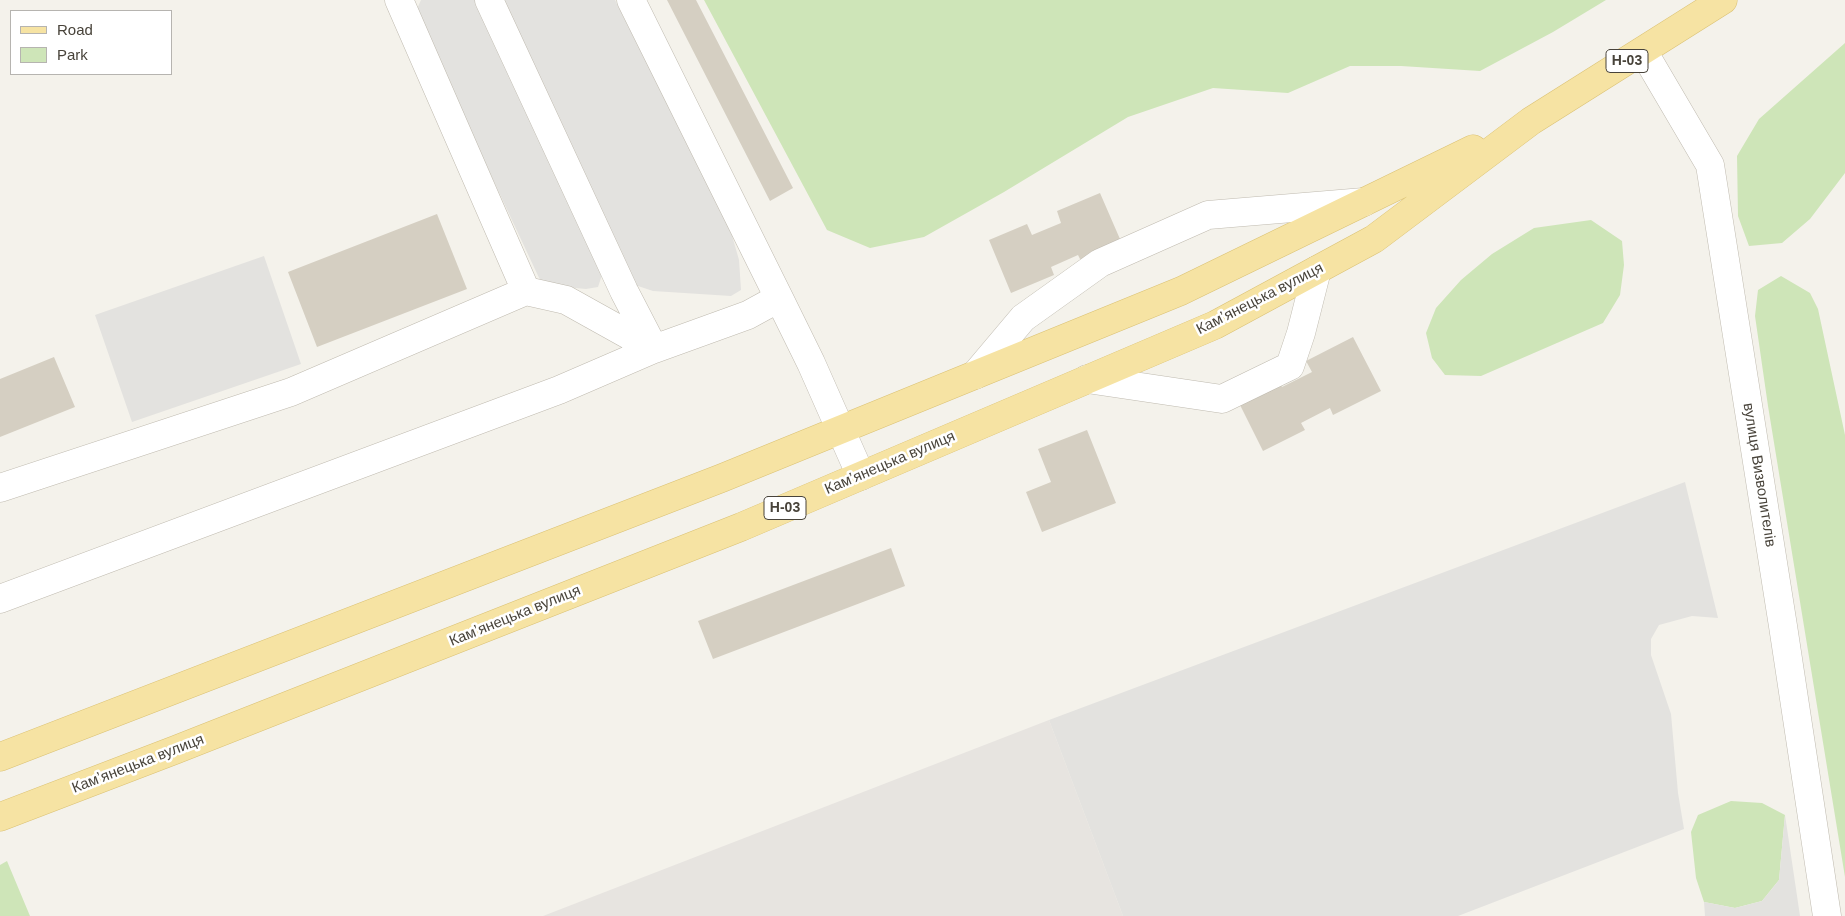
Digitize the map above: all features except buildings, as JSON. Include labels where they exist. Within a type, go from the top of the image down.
[{"type":"main road","name":"Камʼянецька вулиця","points":[[0,817],[194,743],[713,538],[1215,325],[1374,240],[1531,121],[1723,0]]},
{"type":"main road","points":[[0,757],[722,478],[1181,291],[1531,121]]},
{"type":"street","points":[[399,0],[526,291]]},
{"type":"street","points":[[489,0],[624,291],[654,349]]},
{"type":"street","points":[[631,0],[779,298],[861,476]]},
{"type":"street","name":"вулиця Визволителів","points":[[1643,51],[1710,165],[1783,626],[1826,916]]},
{"type":"street","points":[[975,375],[1023,318],[1100,263],[1208,215],[1365,202]]},
{"type":"street","points":[[1086,379],[1222,400],[1290,366],[1301,333],[1316,270]]},
{"type":"street","points":[[0,488],[290,392],[526,291],[566,300],[654,349]]},
{"type":"street","points":[[0,599],[559,390],[654,349],[748,315],[779,298]]},
{"type":"shaded area","points":[[421,0],[477,0],[602,275],[598,287],[586,289],[555,286],[541,282],[420,24],[417,9]]},
{"type":"shaded area","points":[[500,0],[615,0],[729,225],[739,260],[741,290],[731,296],[653,291],[635,285]]},
{"type":"shaded area","points":[[264,256],[301,364],[132,422],[95,315]]},
{"type":"shaded area","points":[[1685,482],[1718,618],[1692,616],[1659,625],[1651,639],[1651,655],[1671,714],[1678,793],[1684,829],[1458,916],[1123,916],[1049,720]]},
{"type":"shaded area","points":[[1049,720],[1123,916],[543,916]]},
{"type":"shaded area","points":[[1785,815],[1800,916],[1705,916],[1704,902],[1735,908],[1762,901],[1779,880]]},
{"type":"green space","points":[[704,0],[1606,0],[1553,32],[1480,71],[1401,66],[1350,66],[1288,93],[1213,88],[1128,117],[1004,192],[924,237],[870,248],[827,230]]},
{"type":"green space","points":[[1845,43],[1845,173],[1810,219],[1782,243],[1749,246],[1738,216],[1737,156],[1759,119]]},
{"type":"green space","points":[[1591,220],[1622,241],[1624,265],[1620,295],[1603,323],[1481,376],[1445,375],[1432,358],[1426,333],[1436,308],[1461,280],[1492,254],[1534,228]]},
{"type":"green space","points":[[1781,276],[1810,293],[1818,309],[1845,435],[1845,877],[1755,316],[1758,290]]},
{"type":"green space","points":[[1731,801],[1762,803],[1785,815],[1779,880],[1762,901],[1735,908],[1704,902],[1696,878],[1691,832],[1698,815]]},
{"type":"green space","points":[[7,861],[30,916],[0,916],[0,865]]}]
